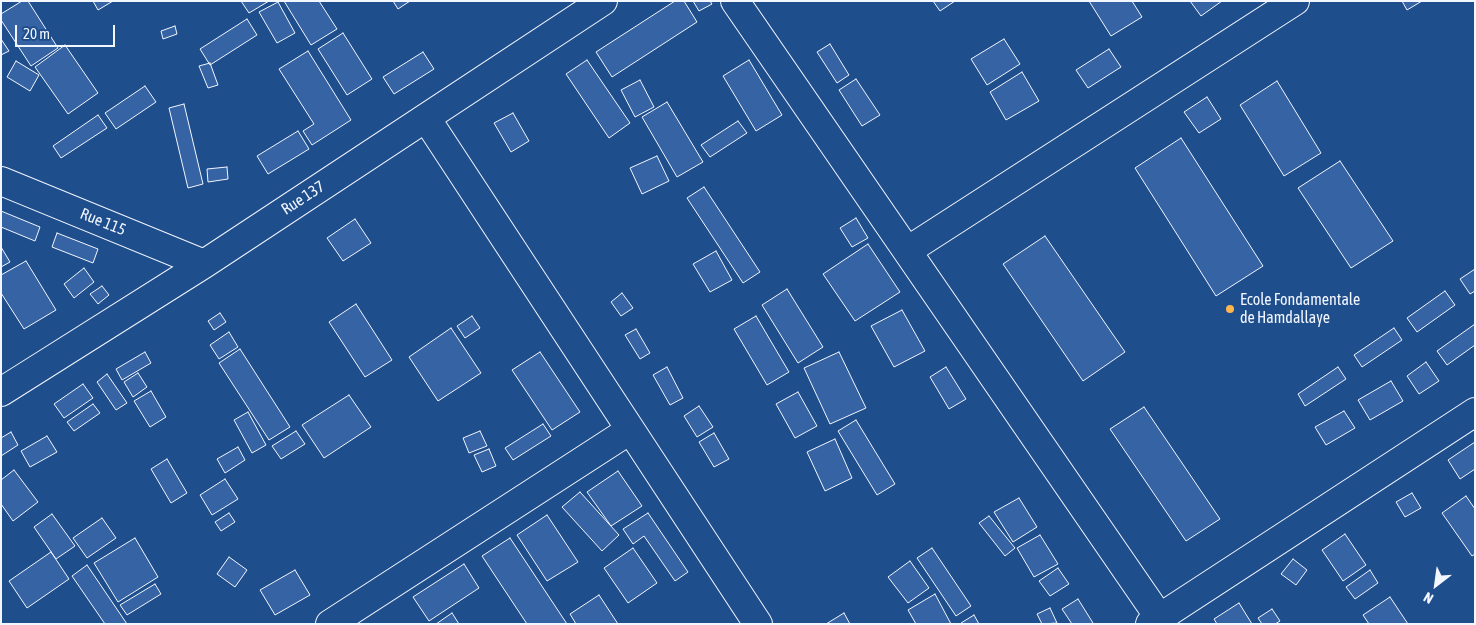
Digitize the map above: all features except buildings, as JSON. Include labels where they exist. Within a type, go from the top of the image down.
[{"type":"street","name":"Rue 137","points":[[1,392],[204,264],[603,1]]},
{"type":"street","points":[[735,1],[907,251],[1155,621],[1475,412]]},
{"type":"street","points":[[907,251],[1295,1]]},
{"type":"street","points":[[426,118],[758,624]]},
{"type":"street","name":"Rue 115","points":[[1,181],[204,264]]},
{"type":"street","points":[[330,624],[358,617],[630,430]]},
{"type":"place","name":"Ecole Fondamentale de Hamdallaye","points":[[1230,309]]}]
